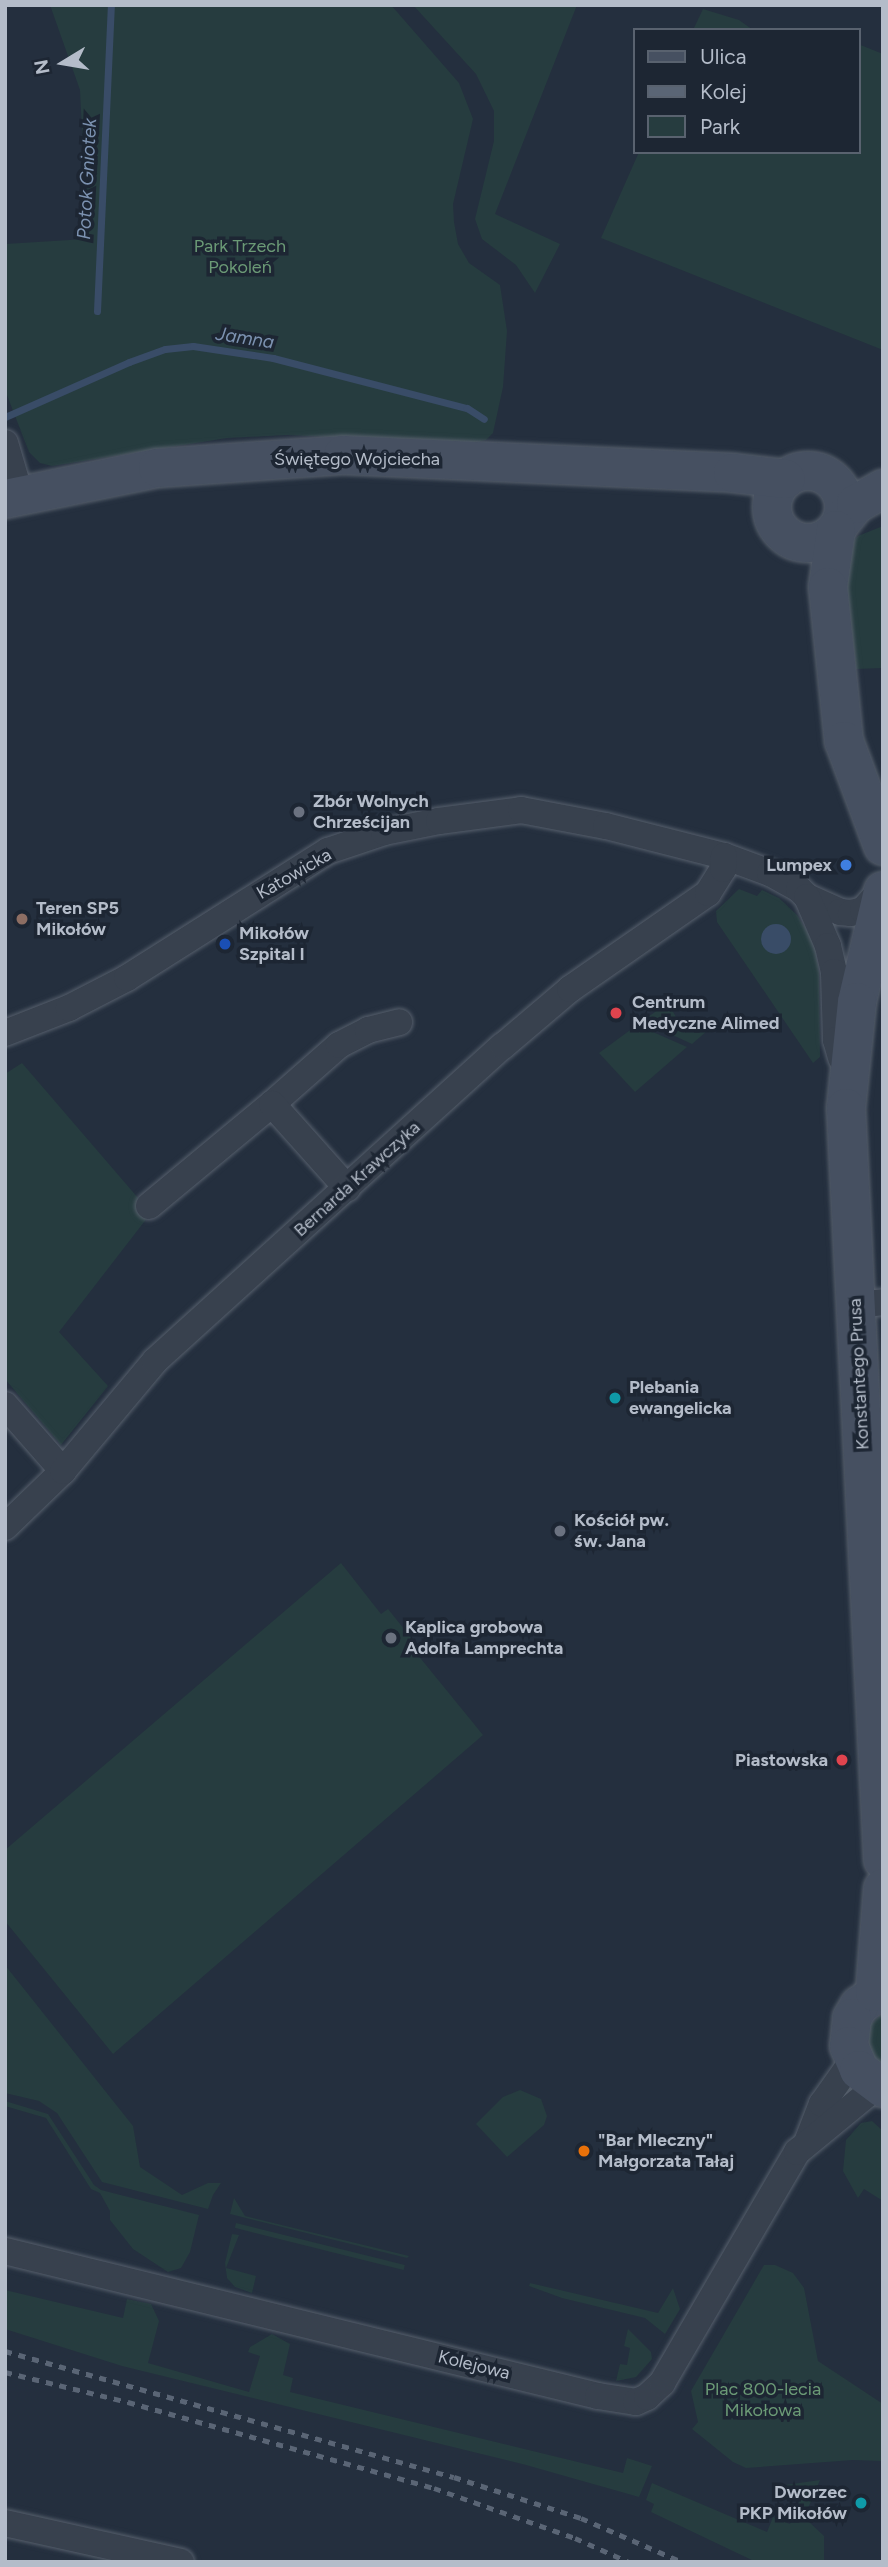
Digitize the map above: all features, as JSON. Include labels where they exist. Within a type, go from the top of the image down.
[{"type":"street","points":[[5,443],[13,496]]},
{"type":"street","name":"Świętego Wojciecha","points":[[13,496],[158,468],[343,455],[733,473],[779,495]]},
{"type":"street","points":[[883,484],[833,481],[815,471],[805,471],[779,495],[780,530],[788,537],[828,532],[856,504],[883,489]]},
{"type":"street","points":[[833,481],[844,499],[828,532],[828,585],[844,741],[883,846]]},
{"type":"street","name":"Katowicka","points":[[7,1034],[69,1008],[127,978],[328,851],[384,832],[439,821],[521,810],[606,825],[724,856],[788,881],[807,897],[840,912],[863,911],[883,890]]},
{"type":"street","name":"Bernarda Krawczyka","points":[[5,1527],[63,1471],[155,1362],[503,1046],[570,989],[689,908],[716,884],[723,869],[724,856]]},
{"type":"street","name":"Konstantego Prusa","points":[[883,890],[860,984],[846,1108],[869,1303],[883,1860]]},
{"type":"street","name":"Katowicka","points":[[807,897],[821,925],[834,972],[836,1040],[848,1083]]},
{"type":"street","points":[[149,1206],[339,1045],[368,1030],[399,1022]]},
{"type":"street","points":[[272,1104],[347,1188]]},
{"type":"street","points":[[5,1405],[63,1471]]},
{"type":"street","points":[[871,2078],[849,2046],[852,2018],[859,2006],[879,1990],[883,1888]]},
{"type":"street","name":"Kolejowa","points":[[808,2140],[822,2104],[871,2078]]},
{"type":"street","name":"Kolejowa","points":[[5,2251],[598,2396],[636,2402],[647,2397],[662,2382],[797,2152],[808,2140],[831,2126],[871,2078]]},
{"type":"street","points":[[5,2523],[181,2562]]},
{"type":"green space","name":"Park Trzech Pokoleń","points":[[50,5],[391,5],[459,83],[473,119],[453,204],[454,222],[458,244],[469,263],[500,285],[507,331],[503,387],[493,433],[486,440],[471,443],[287,435],[227,438],[52,466],[40,463],[29,452],[5,390],[5,244],[86,239],[87,234],[80,90]]},
{"type":"green space","points":[[413,5],[577,5],[495,214],[560,244],[535,293],[516,265],[482,239],[475,219],[494,141],[494,111],[476,74]]},
{"type":"green space","points":[[703,9],[739,20],[750,28],[694,28]]},
{"type":"green space","points":[[860,45],[883,54],[883,350],[601,238],[638,154],[860,154]]},
{"type":"green space","points":[[883,526],[883,668],[856,669],[845,569],[847,548],[858,536]]},
{"type":"green space","points":[[739,889],[757,896],[762,890],[779,898],[797,915],[814,942],[819,971],[820,1057],[813,1063],[717,922],[716,911]]},
{"type":"green space","points":[[668,1003],[676,1017],[688,1027],[699,1031],[712,1021],[715,1024],[692,1044],[642,1021]]},
{"type":"green space","points":[[637,1025],[687,1047],[635,1092],[599,1053]]},
{"type":"green space","points":[[22,1063],[151,1213],[59,1332],[108,1386],[61,1445],[5,1379],[5,1074]]},
{"type":"green space","points":[[341,1563],[381,1614],[388,1609],[421,1650],[417,1654],[483,1735],[113,2054],[5,1921],[5,1850]]},
{"type":"green space","points":[[5,1965],[133,2126],[140,2167],[182,2195],[208,2183],[221,2183],[208,2209],[102,2182],[57,2113],[39,2101],[5,2093]]},
{"type":"green space","points":[[883,2013],[883,2069],[870,2056],[867,2035],[871,2024]]},
{"type":"green space","points":[[520,2090],[541,2099],[547,2116],[544,2125],[507,2157],[476,2124],[503,2097]]},
{"type":"green space","points":[[5,2101],[48,2114],[94,2185],[101,2190],[199,2215],[190,2252],[181,2268],[168,2272],[133,2249],[110,2220],[110,2211],[100,2193],[91,2189],[46,2118],[5,2106]]},
{"type":"green space","points":[[872,2121],[883,2131],[883,2201],[864,2189],[858,2198],[843,2171],[846,2140],[861,2123]]},
{"type":"green space","points":[[234,2198],[245,2216],[409,2256],[407,2258],[230,2214]]},
{"type":"green space","points":[[236,2223],[405,2265],[404,2270],[235,2228]]},
{"type":"green space","points":[[232,2234],[239,2235],[226,2268],[256,2276],[252,2293],[235,2287],[227,2278],[225,2263]]},
{"type":"green space","name":"Plac 800-lecia Mikołowa","points":[[764,2265],[775,2265],[793,2273],[804,2288],[818,2361],[883,2404],[883,2461],[853,2460],[746,2468],[733,2462],[692,2429],[698,2422],[691,2391]]},
{"type":"green space","points":[[530,2283],[658,2313],[673,2288],[680,2309],[665,2334],[645,2318],[562,2298],[529,2286]]},
{"type":"green space","points":[[5,2290],[123,2318],[127,2299],[151,2304],[159,2321],[148,2363],[249,2392],[260,2356],[248,2352],[250,2347],[272,2334],[290,2344],[283,2375],[293,2378],[290,2392],[623,2473],[627,2458],[652,2466],[639,2497],[526,2465],[122,2366],[5,2329]]},
{"type":"green space","points":[[628,2329],[651,2352],[652,2359],[636,2377],[616,2381],[620,2364],[627,2365],[630,2348],[624,2346]]},
{"type":"green space","points":[[820,2480],[806,2513],[808,2521],[824,2536],[824,2562],[756,2562],[651,2512],[654,2504],[646,2500],[652,2483],[767,2532],[773,2517],[790,2524],[803,2493],[785,2485]]},
{"type":"water","points":[[776,924],[787,928],[791,939],[787,950],[776,954],[765,950],[761,939],[765,928]]},
{"type":"waterway","name":"Potok Gniotek","points":[[97,311],[111,5]]},
{"type":"waterway","name":"Jamna","points":[[5,417],[129,362],[165,349],[193,346],[273,358],[467,408],[484,419]]},
{"type":"railway","points":[[5,2351],[454,2477],[581,2518],[682,2562]]},
{"type":"railway","points":[[5,2372],[128,2402],[434,2488],[575,2538],[629,2562]]},
{"type":"place","name":"Zbór Wolnych Chrześcijan","points":[[299,812]]},
{"type":"place","name":"Lumpex","points":[[846,865]]},
{"type":"place","name":"Teren SP5 Mikołów","points":[[22,919]]},
{"type":"place","name":"Mikołów Szpital I","points":[[225,944]]},
{"type":"place","name":"Centrum Medyczne Alimed","points":[[616,1013]]},
{"type":"place","name":"Plebania ewangelicka","points":[[615,1398]]},
{"type":"place","name":"Kościół pw. św. Jana","points":[[560,1531]]},
{"type":"place","name":"Kaplica grobowa Adolfa Lamprechta","points":[[391,1638]]},
{"type":"place","name":"Piastowska","points":[[842,1760]]},
{"type":"place","name":"\"Bar Mleczny\" Małgorzata Tałaj","points":[[584,2151]]},
{"type":"place","name":"Dworzec PKP Mikołów","points":[[861,2503]]}]
